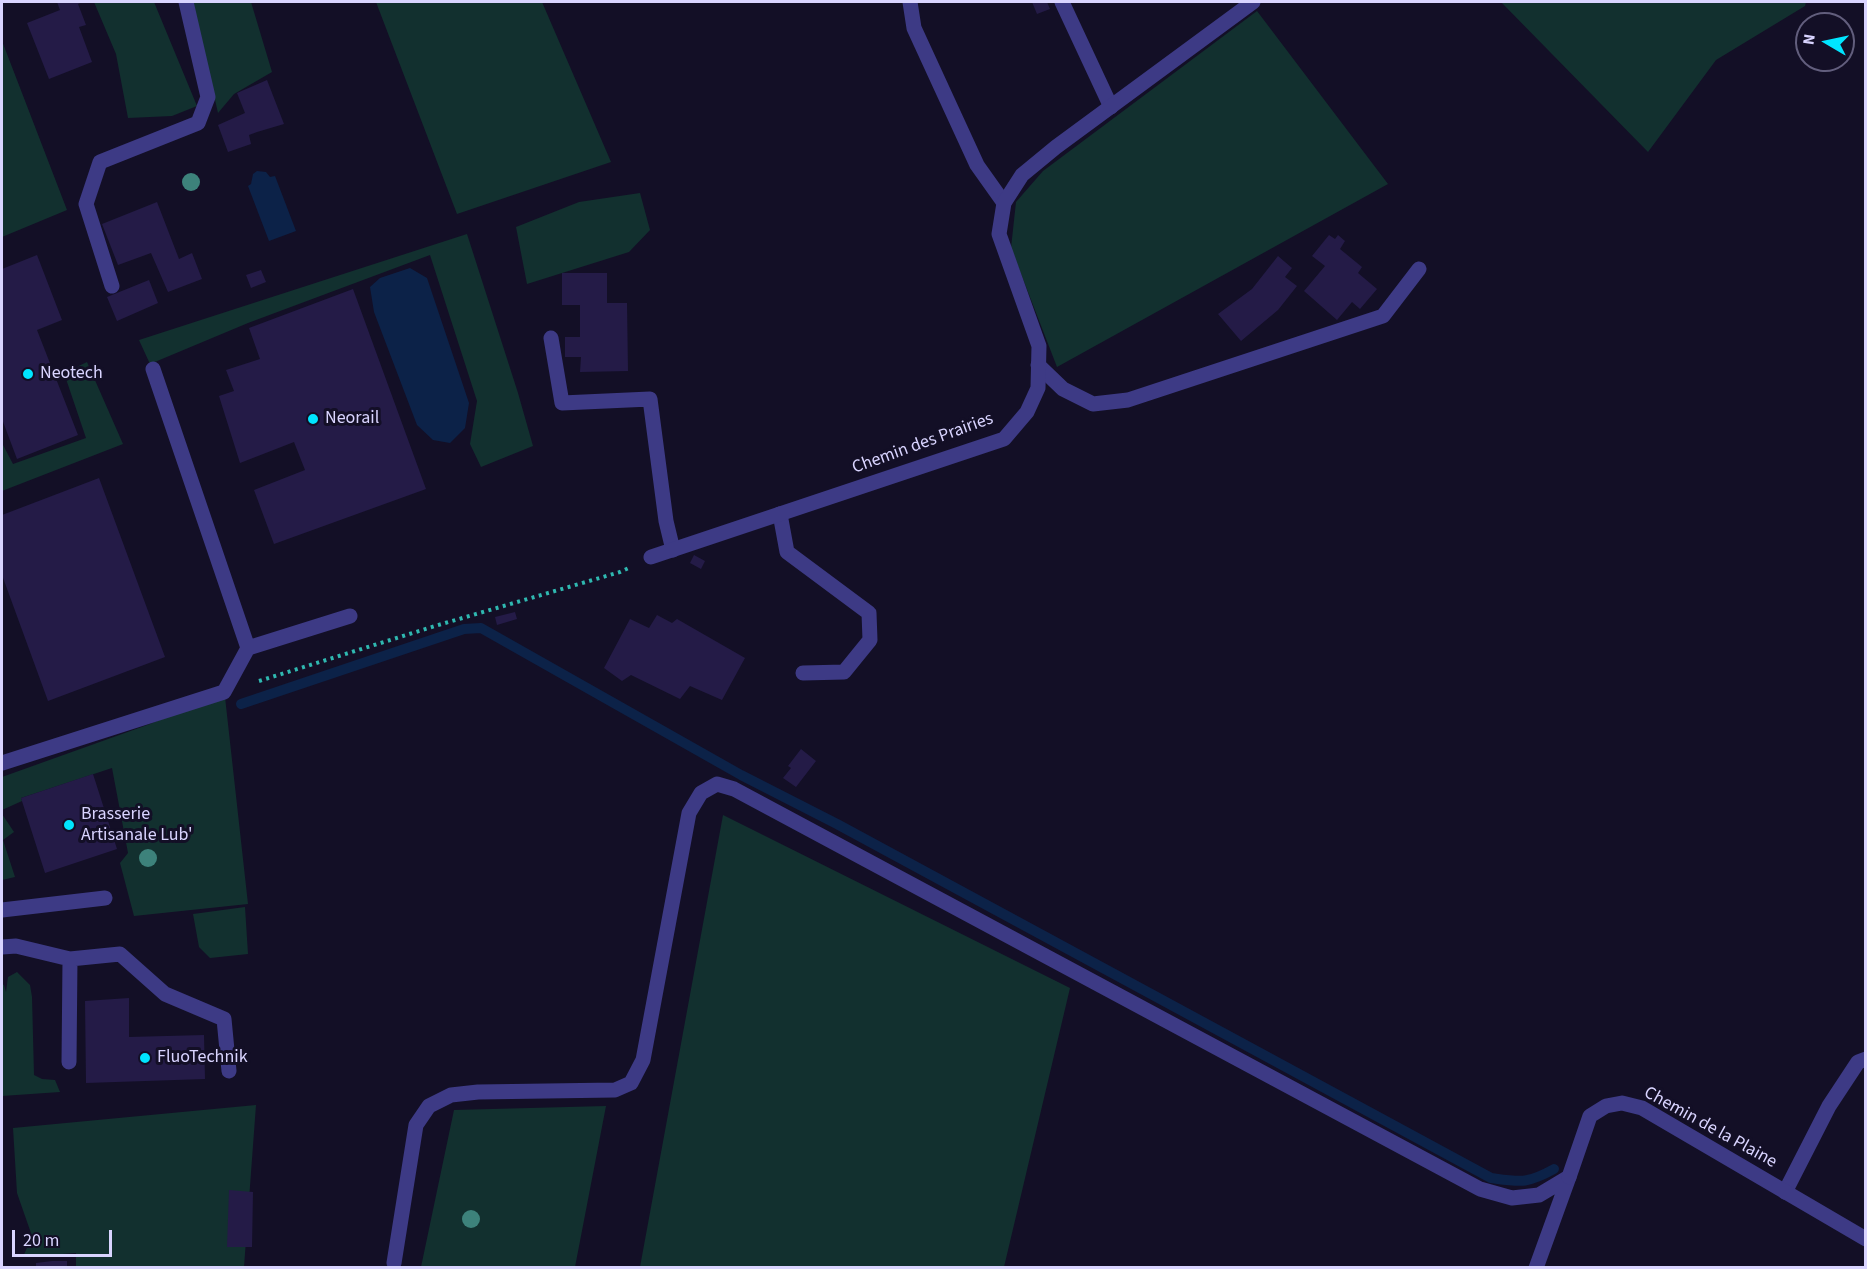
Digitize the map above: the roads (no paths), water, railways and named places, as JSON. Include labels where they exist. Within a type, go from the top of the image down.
[{"type":"street","points":[[112,286],[86,204],[100,162],[198,123],[208,97],[186,2]]},
{"type":"street","points":[[910,2],[914,28],[977,165],[1004,203]]},
{"type":"street","points":[[1062,2],[1111,106]]},
{"type":"street","name":"Chemin des Prairies","points":[[651,557],[1004,439],[1027,412],[1038,388],[1039,346],[999,234],[1004,203],[1022,175],[1111,106],[1253,2]]},
{"type":"street","points":[[1038,365],[1063,389],[1093,404],[1128,400],[1383,316],[1419,269]]},
{"type":"street","points":[[551,338],[562,403],[650,399],[666,521],[673,550]]},
{"type":"street","points":[[153,369],[248,648]]},
{"type":"street","points":[[780,514],[788,552],[869,613],[870,640],[844,672],[803,673]]},
{"type":"street","points":[[2,763],[224,692],[248,648],[350,616]]},
{"type":"street","points":[[394,1263],[416,1125],[429,1106],[451,1095],[478,1092],[615,1090],[631,1083],[643,1060],[689,813],[701,793],[717,784],[744,795],[1480,1189],[1512,1198],[1539,1195],[1569,1177]]},
{"type":"street","points":[[2,910],[105,898]]},
{"type":"street","points":[[2,947],[16,946],[70,959],[120,954],[165,994],[224,1019],[229,1071]]},
{"type":"street","points":[[69,1062],[70,959]]},
{"type":"street","points":[[1785,1192],[1829,1106],[1862,1060],[1866,1048]]},
{"type":"street","name":"Chemin de la Plaine","points":[[1536,1268],[1590,1116],[1606,1106],[1622,1103],[1642,1108],[1866,1239]]},
{"type":"water","points":[[257,171],[266,172],[270,177],[275,176],[296,231],[269,241],[248,186],[251,184],[253,174]]},
{"type":"water","points":[[410,268],[427,278],[469,403],[465,428],[450,443],[433,440],[417,425],[374,312],[370,287],[380,278]]},
{"type":"waterway","points":[[241,704],[464,629],[481,628],[741,775],[837,824],[1491,1178],[1524,1181],[1554,1169]]},
{"type":"place","name":"Neotech","points":[[28,374]]},
{"type":"place","name":"Neorail","points":[[313,419]]},
{"type":"place","name":"Brasserie Artisanale Lub'","points":[[69,825]]},
{"type":"place","name":"FluoTechnik","points":[[145,1058]]}]
